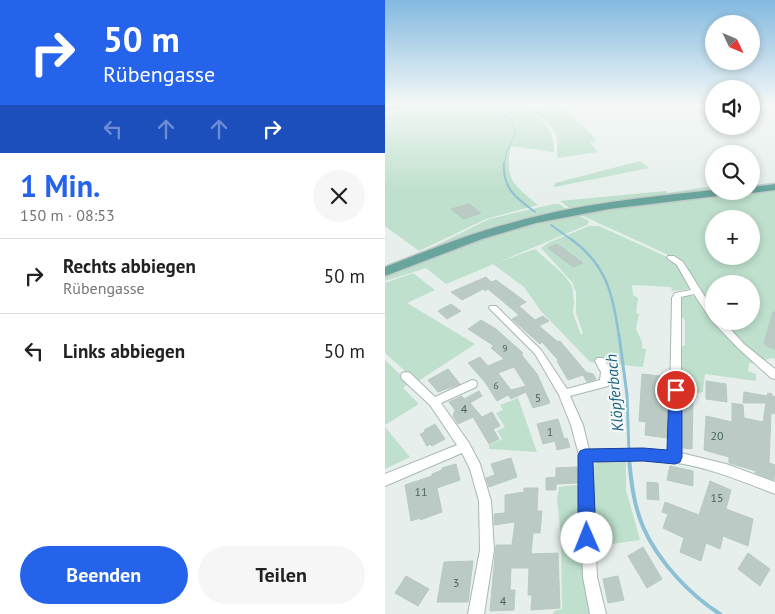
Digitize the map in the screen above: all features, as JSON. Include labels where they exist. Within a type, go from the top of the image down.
[{"type":"main road","points":[[760,189],[775,187]]},
{"type":"main road","points":[[385,272],[463,242],[534,220],[605,206],[705,194]]},
{"type":"street","points":[[671,258],[680,264],[705,304]]},
{"type":"street","points":[[675,457],[676,298],[678,294],[696,291]]},
{"type":"street","points":[[493,308],[538,352],[564,394],[577,425],[585,455],[590,577],[599,614]]},
{"type":"street","points":[[726,330],[775,375]]},
{"type":"street","points":[[564,394],[606,381],[607,373],[600,361]]},
{"type":"street","points":[[406,376],[435,402],[465,447],[476,468],[485,502],[487,550],[476,614]]},
{"type":"street","points":[[435,402],[472,384]]},
{"type":"street","points":[[385,480],[465,447]]},
{"type":"street","points":[[585,455],[643,454],[675,457],[741,473],[775,488]]},
{"type":"green space","points":[[385,133],[550,133],[554,152],[511,146],[509,167],[513,181],[517,187],[538,205],[486,219],[419,251],[385,226]]},
{"type":"green space","points":[[554,133],[589,133],[596,141],[590,143],[598,152],[558,158]]},
{"type":"green space","points":[[640,161],[649,168],[554,187],[555,183]]},
{"type":"green space","points":[[705,187],[705,189],[572,210],[560,201],[666,191],[667,193]]},
{"type":"green space","points":[[775,190],[775,359],[771,358],[762,361],[730,330],[760,330],[760,275],[705,275],[705,301],[673,257],[581,215],[579,216],[589,221],[587,225],[446,284],[426,268],[385,281],[385,274],[476,239],[531,223],[622,207],[683,199],[705,197],[705,200],[760,200],[760,191]]},
{"type":"green space","points":[[559,204],[568,210],[385,269],[385,266],[433,247],[489,219]]},
{"type":"green space","points":[[589,226],[599,226],[667,257],[678,265],[691,289],[672,291],[671,287],[632,285],[633,295],[638,298],[636,313],[639,314],[636,329],[642,342],[642,348],[646,349],[643,367],[590,362],[541,311],[524,287],[493,264],[535,249],[564,275],[572,286],[573,313],[581,335],[583,333],[576,313],[576,292],[572,282],[541,248],[550,242]]},
{"type":"green space","points":[[413,273],[435,290],[407,303],[475,344],[417,382],[385,353],[385,283]]},
{"type":"green space","points":[[686,295],[697,297],[705,309],[705,330],[720,330],[759,364],[749,363],[748,371],[756,374],[756,381],[705,374],[703,392],[679,398],[680,348],[685,345],[685,320],[680,315],[680,299]]},
{"type":"green space","points":[[385,360],[409,383],[403,388],[419,404],[385,425]]},
{"type":"green space","points":[[518,398],[537,452],[489,449],[489,445],[502,439],[497,431],[505,427],[496,413],[503,410],[500,405]]},
{"type":"green space","points":[[385,427],[410,457],[385,469]]},
{"type":"green space","points":[[626,459],[626,490],[640,540],[591,547],[595,464],[603,460]]},
{"type":"green space","points":[[584,484],[593,614],[553,614],[554,611],[562,609],[561,537],[557,499],[559,487]]},
{"type":"building","points":[[469,204],[481,213],[463,219],[451,209]]},
{"type":"building","points":[[557,244],[583,263],[573,267],[548,248]]},
{"type":"building","points":[[486,277],[491,282],[496,280],[526,302],[519,306],[535,320],[543,316],[549,321],[539,326],[558,342],[560,341],[586,372],[593,374],[596,379],[587,382],[583,375],[568,380],[557,361],[559,361],[542,342],[540,344],[512,319],[519,315],[488,289],[485,291],[483,289],[462,300],[451,292]]},
{"type":"building","points":[[451,304],[461,311],[447,319],[438,311]]},
{"type":"building","points":[[773,312],[775,312],[775,349],[766,346],[766,343],[764,343]]},
{"type":"building","points":[[481,320],[496,329],[523,353],[521,354],[537,374],[550,403],[533,408],[526,392],[511,399],[508,395],[497,401],[485,382],[468,363],[480,357],[488,366],[504,359],[491,348],[494,346],[468,329]],"holes":[[[514,367],[526,386],[511,390],[498,373]]]},
{"type":"building","points":[[448,369],[460,384],[438,392],[428,380]]},
{"type":"building","points":[[642,374],[669,377],[667,438],[645,435],[646,422],[639,421]]},
{"type":"building","points":[[706,381],[726,384],[727,402],[706,399]]},
{"type":"building","points":[[479,391],[482,396],[470,403],[482,417],[492,412],[500,426],[493,429],[499,439],[489,444],[473,417],[458,424],[453,416],[455,410],[449,402],[462,396],[464,399]]},
{"type":"building","points":[[744,392],[767,396],[768,393],[775,397],[775,414],[771,413],[769,463],[775,465],[774,480],[755,473],[756,471],[729,463],[729,457],[704,450],[706,416],[732,422],[732,403],[743,405],[744,418],[763,422],[766,403],[743,403]]},
{"type":"building","points":[[683,400],[693,401],[692,449],[683,448]]},
{"type":"building","points":[[558,419],[564,439],[567,438],[570,447],[557,450],[555,441],[543,444],[537,424]]},
{"type":"building","points":[[435,424],[445,439],[432,446],[430,444],[427,446],[420,434]]},
{"type":"building","points":[[511,458],[517,477],[489,487],[486,478],[495,475],[491,464]]},
{"type":"building","points":[[456,464],[460,480],[437,488],[442,512],[420,520],[420,518],[411,521],[405,485],[432,476],[432,474],[442,470],[442,468]]},
{"type":"building","points":[[670,466],[693,471],[693,486],[667,480]]},
{"type":"building","points":[[577,467],[578,483],[556,484],[556,490],[546,490],[546,478],[556,477],[556,468]]},
{"type":"building","points":[[710,481],[731,490],[726,509],[753,519],[748,546],[723,536],[720,549],[706,543],[701,561],[680,552],[684,538],[663,528],[668,514],[662,512],[665,502],[699,515]]},
{"type":"building","points":[[647,482],[658,483],[659,500],[647,499]]},
{"type":"building","points":[[524,488],[538,488],[537,511],[542,511],[540,533],[533,533],[531,554],[558,553],[560,608],[531,610],[532,595],[528,595],[529,568],[511,568],[510,590],[515,590],[514,610],[490,611],[496,545],[512,545],[515,522],[494,525],[494,514],[505,513],[505,495],[524,492]]},
{"type":"building","points":[[643,547],[662,579],[647,588],[628,556]]},
{"type":"building","points":[[748,553],[770,569],[760,586],[738,569]]},
{"type":"building","points":[[473,561],[468,602],[437,602],[444,562]]},
{"type":"building","points":[[406,576],[429,589],[418,606],[395,593]]},
{"type":"building","points":[[618,576],[624,600],[608,603],[603,579]]},
{"type":"waterway","name":"Klöpferbach","points":[[504,164],[507,151],[516,133]]},
{"type":"waterway","name":"Klöpferbach","points":[[504,164],[505,179],[508,186],[516,197],[535,212]]},
{"type":"waterway","name":"Klöpferbach","points":[[551,225],[572,240]]},
{"type":"waterway","name":"Klöpferbach","points":[[571,239],[593,259],[606,282],[611,294],[619,336]]},
{"type":"waterway","name":"Klöpferbach","points":[[619,335],[627,395],[629,453]]},
{"type":"waterway","name":"Klöpferbach","points":[[629,458],[635,503],[650,541],[676,577],[720,614]]},
{"type":"route","points":[[587,538],[585,455],[643,454],[675,457],[676,390]]}]
